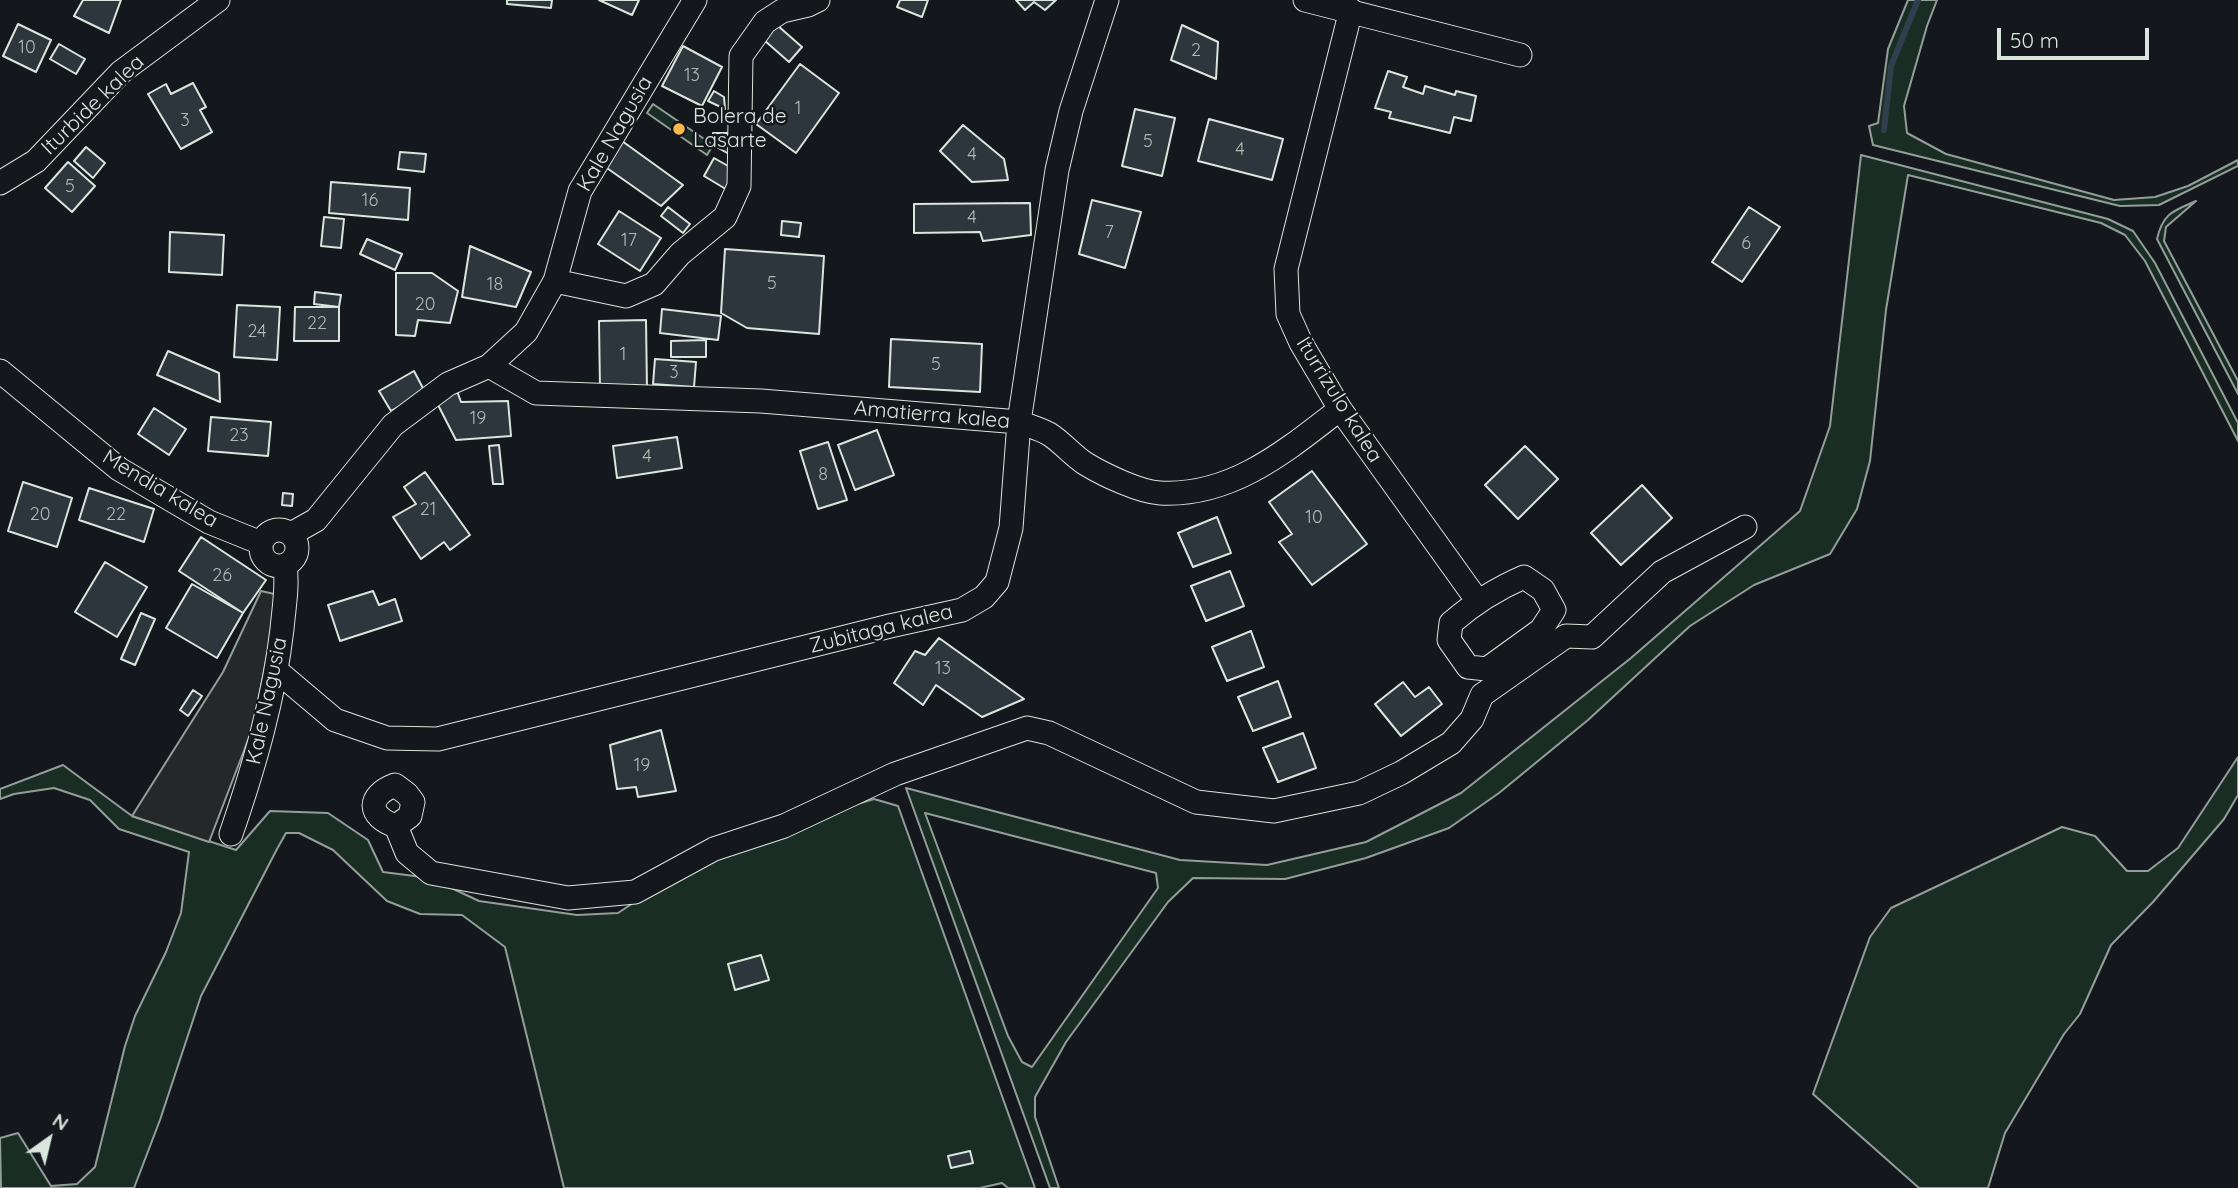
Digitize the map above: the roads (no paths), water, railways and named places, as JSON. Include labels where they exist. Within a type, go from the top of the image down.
[{"type":"street","name":"Iturbide kalea","points":[[0,183],[36,161],[121,72],[218,0]]},
{"type":"street","name":"Kale Nagusia","points":[[291,534],[316,520],[393,425],[448,384],[489,366],[526,332],[555,281],[580,191],[695,0]]},
{"type":"street","points":[[555,281],[626,296],[654,284],[680,254],[725,217],[739,186],[741,56],[765,22],[782,11],[818,0]]},
{"type":"street","name":"Zubitaga kalea","points":[[277,671],[335,720],[387,738],[438,739],[962,610],[984,597],[997,582],[1010,528],[1019,422],[1057,170],[1071,111],[1107,0]]},
{"type":"street","points":[[1305,0],[1520,55]]},
{"type":"street","name":"Iturrizulo kalea","points":[[1351,10],[1286,269],[1288,314],[1301,343],[1340,409],[1477,600]]},
{"type":"street","name":"Amatierra kalea","points":[[489,366],[536,393],[761,401],[1019,422],[1048,433],[1086,464],[1123,482],[1159,494],[1206,489],[1252,473],[1340,409]]},
{"type":"street","name":"Mendia kalea","points":[[0,371],[119,469],[209,522],[261,543]]},
{"type":"street","points":[[396,826],[407,853],[431,873],[568,898],[635,892],[714,849],[784,826],[895,774],[1027,728],[1049,733],[1196,802],[1274,811],[1359,793],[1401,773],[1451,743],[1472,719],[1482,695],[1566,636],[1592,637],[1662,572],[1745,527]]},
{"type":"street","points":[[279,529],[291,534],[297,544],[297,551],[290,561],[278,566],[267,561],[263,556],[261,543],[267,534],[279,529]]},
{"type":"street","name":"Kale Nagusia","points":[[231,834],[249,783],[277,671],[287,581],[285,565]]},
{"type":"street","points":[[1524,577],[1544,590],[1553,610],[1541,630],[1487,669],[1468,667],[1449,640],[1451,623],[1477,600],[1524,577]]},
{"type":"waterway","points":[[1884,130],[1891,66],[1918,0]]},
{"type":"place","name":"Bolera de Lasarte","points":[[679,129]]}]
